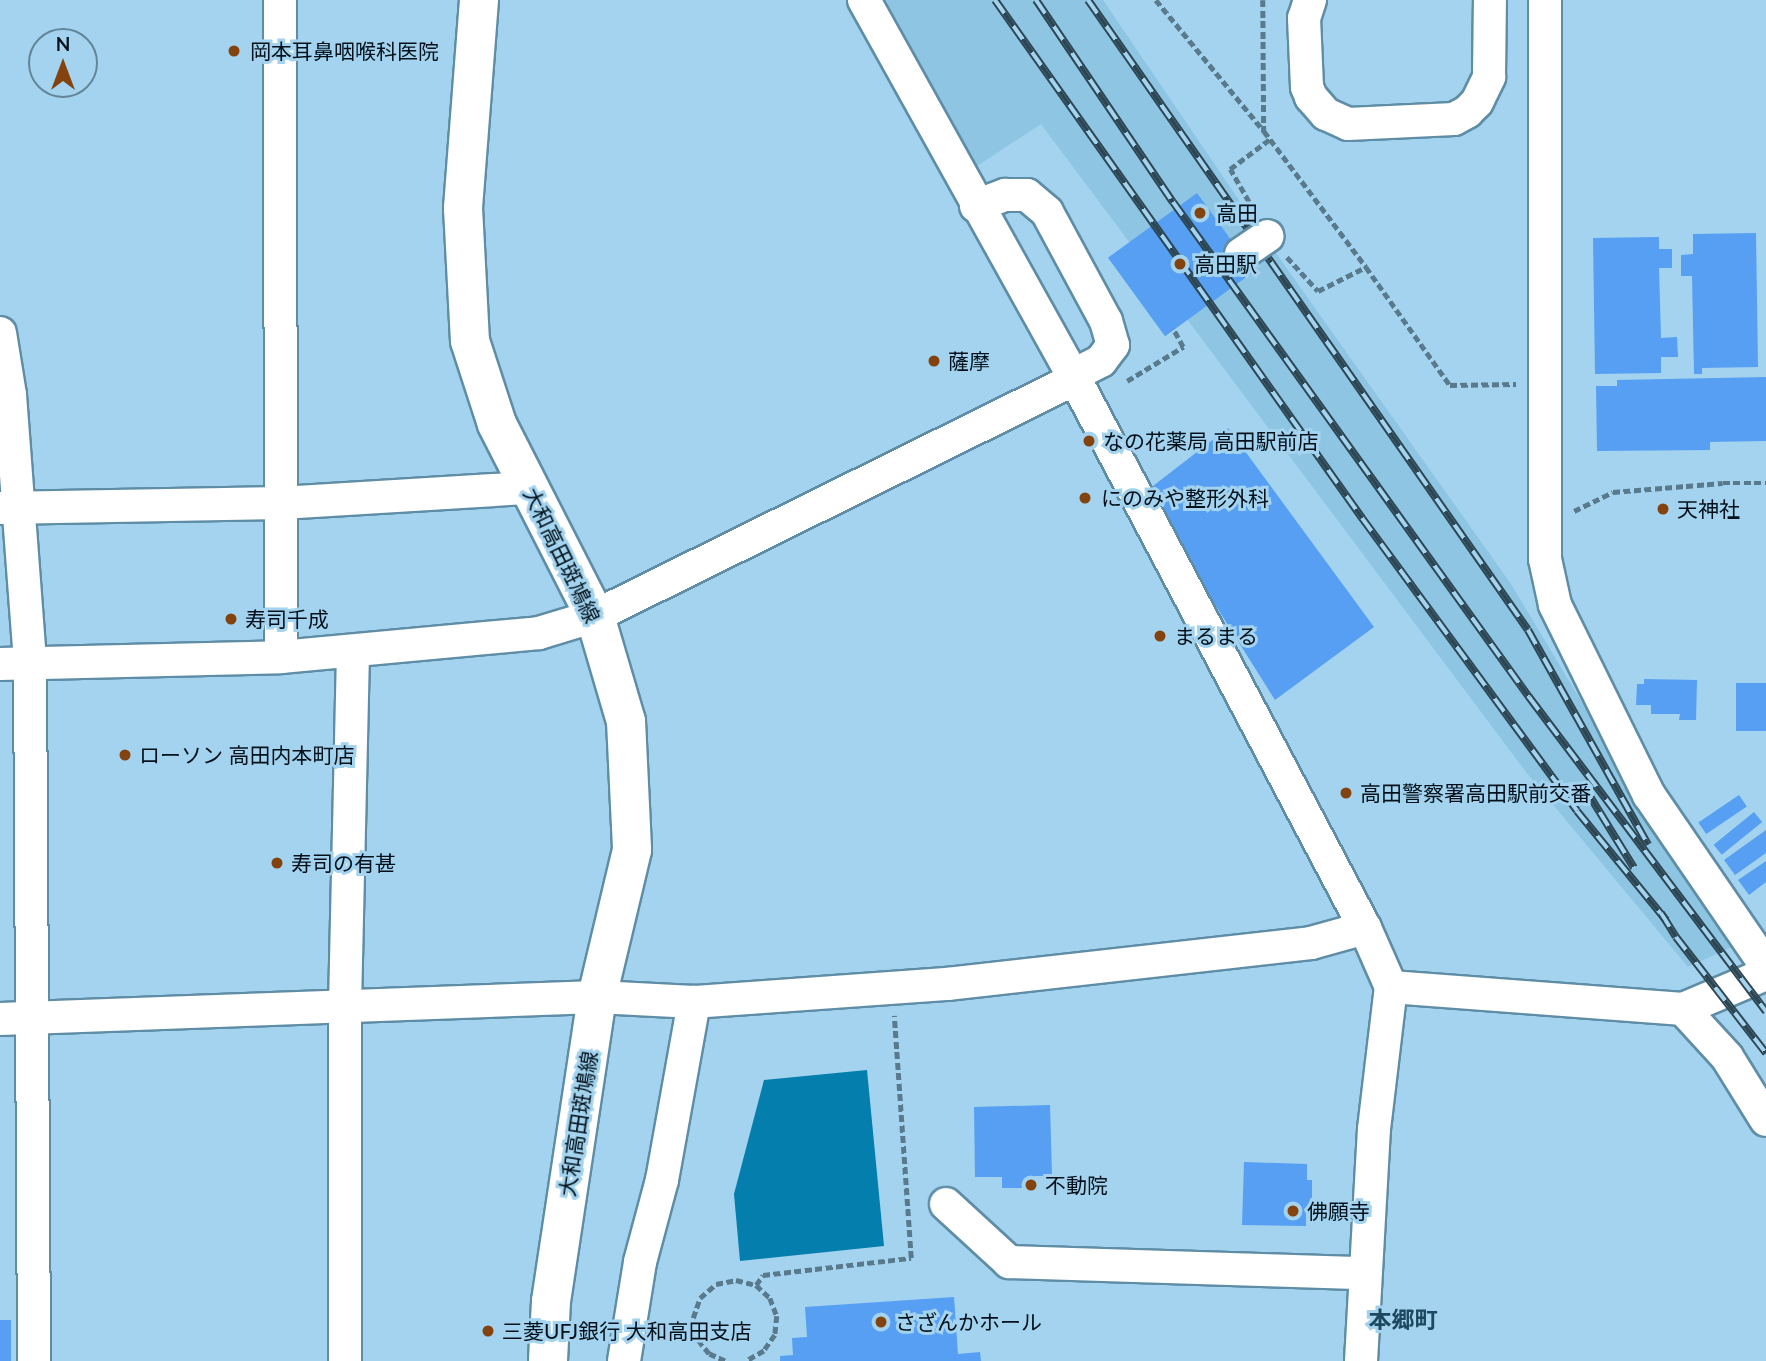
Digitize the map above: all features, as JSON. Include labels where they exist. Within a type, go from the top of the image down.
[{"type":"main road","name":"大和高田斑鳩線","points":[[479,0],[463,208],[470,341],[497,424],[595,617],[626,722],[632,850],[597,997],[551,1301],[548,1361]]},
{"type":"street","points":[[280,0],[281,657]]},
{"type":"street","points":[[864,0],[976,206],[1074,377],[1365,928],[1391,987],[1374,1129],[1361,1361]]},
{"type":"street","points":[[1310,0],[1304,18],[1307,87],[1311,97],[1326,114],[1348,124],[1454,119],[1467,112],[1485,90],[1489,77],[1490,0]]},
{"type":"street","points":[[1545,0],[1545,559],[1555,605],[1649,795],[1766,966]]},
{"type":"street","points":[[15,664],[353,653],[539,633],[595,617],[1101,361],[1112,345],[1106,321],[1047,212],[1027,195],[1005,195],[976,206]]},
{"type":"street","points":[[1241,254],[1268,236]]},
{"type":"street","points":[[0,333],[10,395],[10,508],[15,664],[33,1018],[34,1361]]},
{"type":"street","points":[[10,508],[281,503],[529,488]]},
{"type":"street","points":[[345,1361],[345,1005],[353,653]]},
{"type":"street","points":[[0,1019],[597,997],[694,1002],[947,984],[1311,943],[1365,928]]},
{"type":"street","points":[[1391,987],[1683,1009],[1766,974]]},
{"type":"street","points":[[624,1361],[640,1262],[662,1180],[694,1002]]},
{"type":"street","points":[[1683,1009],[1727,1057],[1766,1120]]},
{"type":"street","points":[[946,1204],[1009,1262],[1364,1273]]},
{"type":"path","points":[[1156,0],[1264,131],[1450,385],[1545,383]]},
{"type":"path","points":[[1263,0],[1264,131]]},
{"type":"path","points":[[1270,139],[1230,169],[1268,236],[1318,291],[1366,267]]},
{"type":"path","points":[[1119,386],[1183,347],[1173,329]]},
{"type":"path","points":[[1545,525],[1613,492],[1723,483],[1766,483]]},
{"type":"path","points":[[756,1285],[763,1275],[911,1258],[892,987]]},
{"type":"path","points":[[725,1361],[709,1354],[696,1338],[693,1318],[700,1298],[716,1284],[736,1280],[756,1285],[770,1298],[777,1316],[775,1335],[764,1351],[747,1361]]},
{"type":"shaded area","points":[[886,0],[1103,0],[1251,218],[1511,584],[1605,741],[1738,944],[1688,967],[1526,772],[1041,124],[974,168]]},
{"type":"shaded area","points":[[867,1070],[884,1246],[740,1261],[734,1194],[764,1080]]},
{"type":"building","name":"高田駅","points":[[1197,193],[1254,271],[1165,336],[1108,258]]},
{"type":"building","points":[[1756,233],[1758,367],[1702,368],[1702,374],[1694,374],[1692,276],[1681,276],[1681,255],[1693,254],[1693,234]]},
{"type":"building","points":[[1659,237],[1659,249],[1672,249],[1672,268],[1659,268],[1661,338],[1677,337],[1678,357],[1661,357],[1661,373],[1595,374],[1593,238]]},
{"type":"building","points":[[1766,377],[1766,441],[1710,442],[1710,450],[1597,451],[1596,386],[1617,386],[1617,380]]},
{"type":"building","points":[[1228,428],[1374,627],[1275,700],[1199,579],[1153,486]]},
{"type":"building","points":[[1644,679],[1697,680],[1696,720],[1679,720],[1680,714],[1651,714],[1651,705],[1636,705],[1637,684],[1644,684]]},
{"type":"building","points":[[1736,683],[1766,683],[1766,731],[1736,731]]},
{"type":"building","points":[[1739,795],[1747,807],[1706,834],[1698,822]]},
{"type":"building","points":[[1754,812],[1762,822],[1722,855],[1714,845]]},
{"type":"building","points":[[1766,830],[1766,853],[1735,875],[1724,860]]},
{"type":"building","points":[[1766,861],[1766,882],[1749,895],[1738,880]]},
{"type":"building","points":[[1050,1105],[1052,1176],[1029,1176],[1029,1188],[1002,1188],[1002,1177],[975,1177],[974,1107]]},
{"type":"building","points":[[1244,1162],[1307,1164],[1307,1180],[1312,1180],[1312,1207],[1306,1207],[1306,1226],[1242,1225]]},
{"type":"building","name":"さざんかホール","points":[[954,1297],[958,1354],[980,1352],[981,1361],[780,1361],[780,1356],[793,1355],[792,1338],[807,1337],[805,1307]]},
{"type":"building","points":[[0,1320],[11,1320],[11,1361],[0,1361]]},
{"type":"railway","points":[[995,0],[1362,518],[1577,811],[1666,920]]},
{"type":"railway","points":[[1036,0],[1173,202],[1529,697],[1766,1012]]},
{"type":"railway","points":[[1088,0],[1528,630],[1648,845]]},
{"type":"railway","points":[[1583,785],[1634,868]]},
{"type":"railway","points":[[1661,913],[1676,937],[1766,1053]]},
{"type":"place","name":"岡本耳鼻咽喉科医院","points":[[234,51]]},
{"type":"place","name":"高田","points":[[1200,213]]},
{"type":"place","name":"高田駅","points":[[1180,264]]},
{"type":"place","name":"薩摩","points":[[934,361]]},
{"type":"place","name":"なの花薬局 高田駅前店","points":[[1089,441]]},
{"type":"place","name":"にのみや整形外科","points":[[1085,498]]},
{"type":"place","name":"天神社","points":[[1663,509]]},
{"type":"place","name":"寿司千成","points":[[231,619]]},
{"type":"place","name":"まるまる","points":[[1160,636]]},
{"type":"place","name":"ローソン 高田内本町店","points":[[125,755]]},
{"type":"place","name":"高田警察署高田駅前交番","points":[[1346,793]]},
{"type":"place","name":"寿司の有甚","points":[[277,863]]},
{"type":"place","name":"不動院","points":[[1031,1185]]},
{"type":"place","name":"佛願寺","points":[[1293,1211]]},
{"type":"place","name":"さざんかホール","points":[[881,1322]]},
{"type":"place","name":"三菱UFJ銀行 大和高田支店","points":[[488,1331]]},
{"type":"district","name":"本郷町","points":[[1403,1319]]}]
